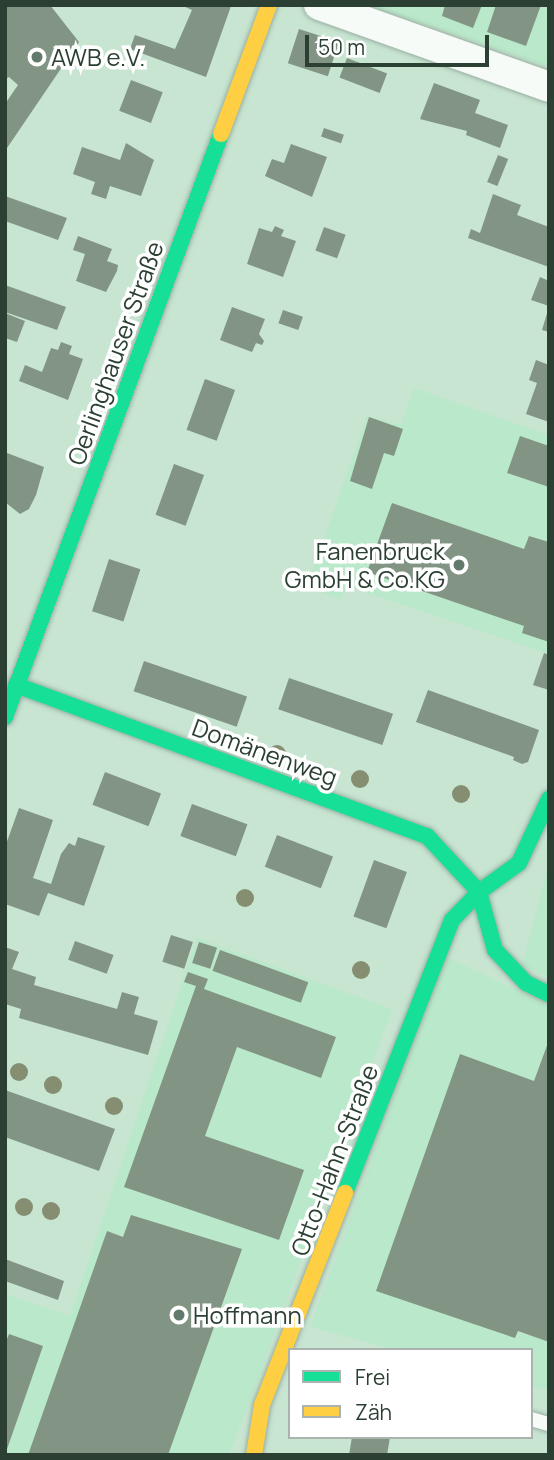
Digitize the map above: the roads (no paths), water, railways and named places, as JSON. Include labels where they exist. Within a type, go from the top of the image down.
[{"type":"street","name":"Oerlinghauser Straße","points":[[5,717],[269,5]]},
{"type":"street","points":[[319,5],[549,87]]},
{"type":"street","name":"Domänenweg","points":[[16,685],[427,836],[480,892]]},
{"type":"street","name":"Otto-Hahn-Straße","points":[[289,1348],[452,920],[480,892],[519,863],[545,821],[549,799]]},
{"type":"street","points":[[480,892],[495,950],[526,983],[549,994]]},
{"type":"street","name":"Otto-Hahn-Straße","points":[[254,1455],[262,1405],[286,1355]]},
{"type":"place","name":"AWB e.V.","points":[[37,57]]},
{"type":"place","name":"Fanenbruck GmbH & Co.KG","points":[[459,565]]},
{"type":"place","name":"Hoffmann","points":[[179,1315]]}]
